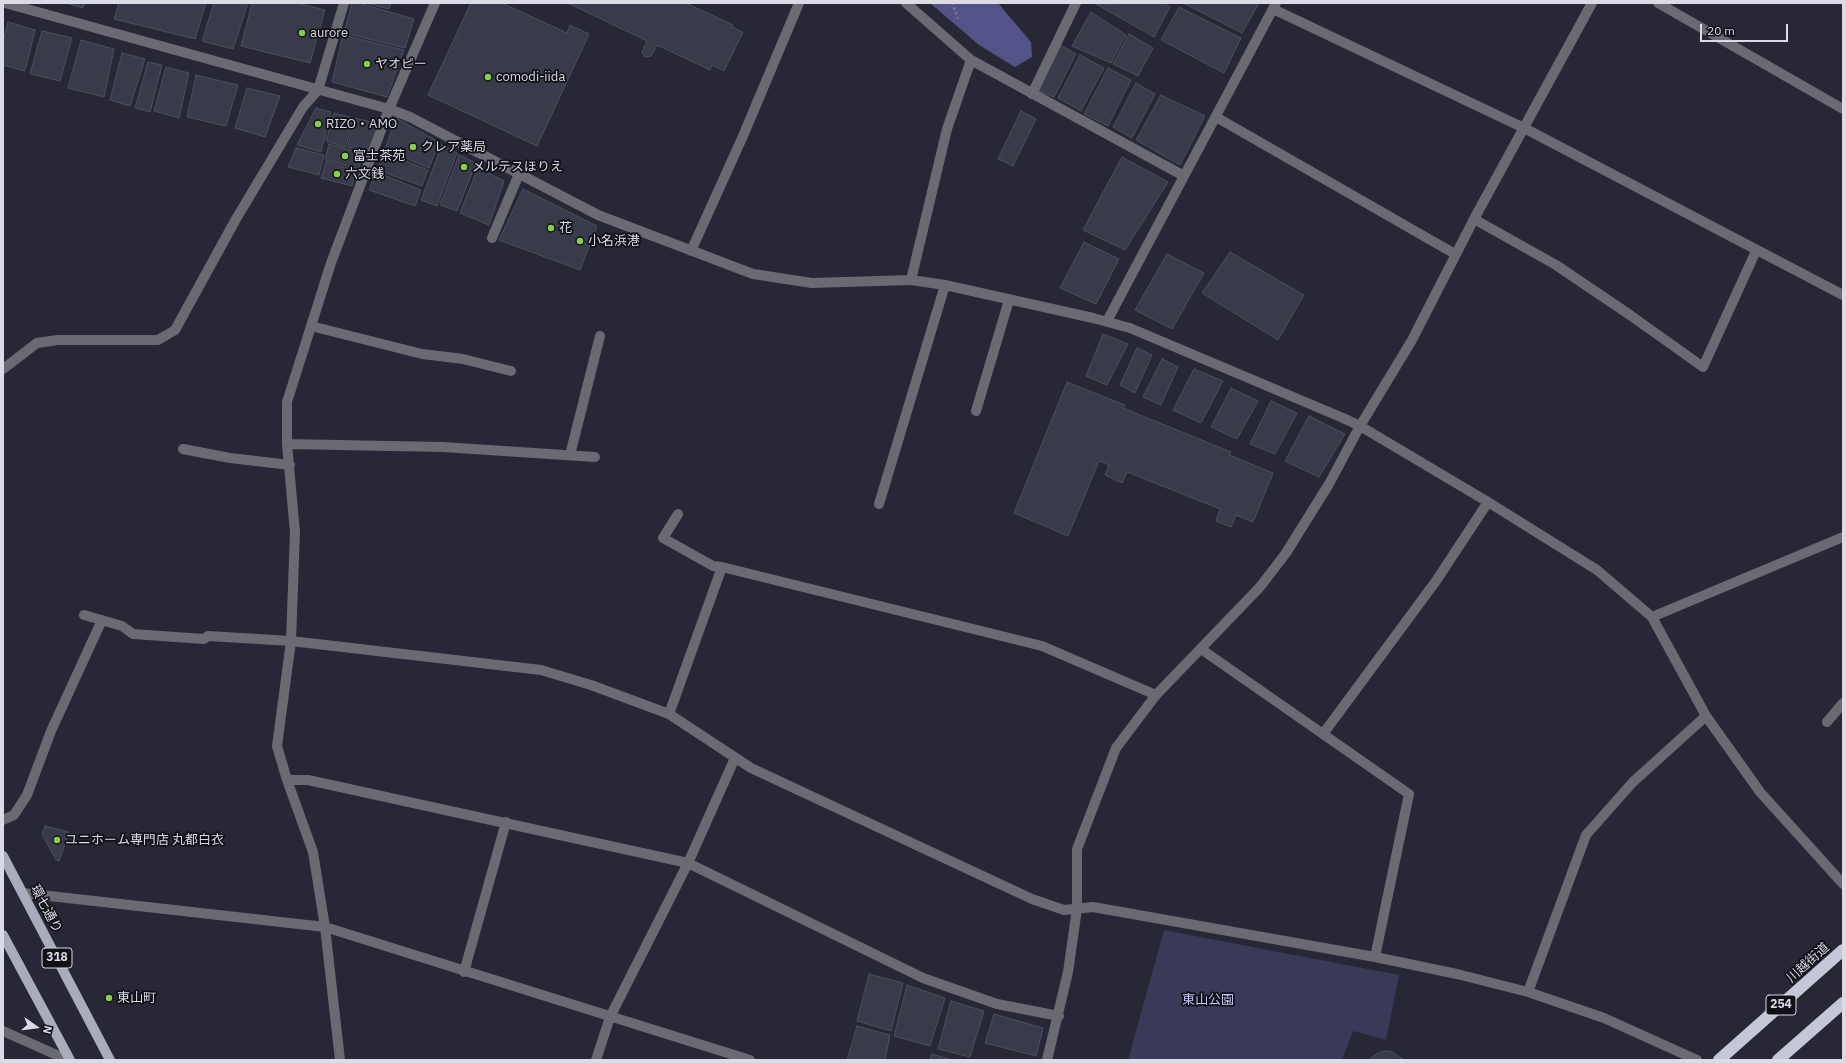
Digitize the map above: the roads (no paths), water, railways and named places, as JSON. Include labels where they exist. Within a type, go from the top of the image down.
[{"type":"highway","name":"川越街道","points":[[1719,1060],[1843,950]]},
{"type":"highway","points":[[1778,1060],[1843,1004]]},
{"type":"main road","name":"環七通り","points":[[3,856],[110,1060]]},
{"type":"main road","name":"318","points":[[3,935],[69,1060]]},
{"type":"street","points":[[5,3],[389,109],[410,117],[598,215],[753,274],[812,283],[911,280],[945,285],[1107,321],[1130,328],[1360,426],[1488,502],[1597,570],[1652,617],[1706,716],[1760,792],[1843,884]]},
{"type":"street","points":[[3,369],[37,343],[58,340],[158,340],[175,330],[236,219],[303,107],[318,90],[344,3]]},
{"type":"street","points":[[340,1060],[325,927],[313,852],[287,780],[278,746],[291,641],[295,532],[287,444],[287,402],[331,263],[389,109],[435,3]]},
{"type":"street","points":[[691,251],[743,136],[799,3]]},
{"type":"street","points":[[906,3],[971,60],[1184,176]]},
{"type":"street","points":[[1032,94],[1076,3]]},
{"type":"street","points":[[1047,1060],[1059,1016],[1068,972],[1077,909],[1077,849],[1116,748],[1156,695],[1260,587],[1286,553],[1329,484],[1360,426],[1412,340],[1455,254],[1592,3]]},
{"type":"street","points":[[1658,3],[1843,109]]},
{"type":"street","points":[[1107,321],[1275,6],[1524,128],[1756,251],[1843,295]]},
{"type":"street","points":[[911,280],[946,129],[971,60]]},
{"type":"street","points":[[1216,117],[1455,254]]},
{"type":"street","points":[[492,238],[519,174]]},
{"type":"street","points":[[1474,219],[1556,265],[1630,315],[1702,367],[1756,251]]},
{"type":"street","points":[[879,504],[945,285]]},
{"type":"street","points":[[976,411],[1009,300]]},
{"type":"street","points":[[311,326],[422,354],[462,360],[511,371]]},
{"type":"street","points":[[570,455],[600,336]]},
{"type":"street","points":[[287,444],[443,447],[595,457]]},
{"type":"street","points":[[183,449],[230,458],[290,465]]},
{"type":"street","points":[[1323,734],[1436,580],[1488,502]]},
{"type":"street","points":[[678,514],[663,538],[713,566],[1042,646],[1156,695]]},
{"type":"street","points":[[1652,617],[1843,537]]},
{"type":"street","points":[[669,714],[722,567]]},
{"type":"street","points":[[84,615],[122,626],[133,634],[204,639],[208,636],[291,641],[541,670],[591,685],[669,714],[735,758],[801,792],[1032,899],[1064,910],[1093,908],[1375,957],[1457,974],[1528,992],[1604,1018],[1697,1060]]},
{"type":"street","points":[[3,820],[14,815],[27,795],[51,732],[102,620]]},
{"type":"street","points":[[1201,649],[1409,794],[1375,957]]},
{"type":"street","points":[[1827,722],[1843,703]]},
{"type":"street","points":[[1528,992],[1586,834],[1633,782],[1706,716]]},
{"type":"street","points":[[596,1060],[610,1017],[688,863],[735,758]]},
{"type":"street","points":[[287,780],[308,780],[506,822],[688,863],[923,978],[997,1004],[1059,1016]]},
{"type":"street","points":[[464,972],[506,822]]},
{"type":"street","points":[[23,893],[325,927],[464,972],[750,1060]]},
{"type":"street","points":[[3,1030],[69,1060]]},
{"type":"place","name":"aurore","points":[[302,33]]},
{"type":"place","name":"ヤオピー","points":[[367,64]]},
{"type":"place","name":"comodi-iida","points":[[488,77]]},
{"type":"place","name":"RIZO・AMO","points":[[318,124]]},
{"type":"place","name":"クレア薬局","points":[[413,147]]},
{"type":"place","name":"富士茶苑","points":[[345,156]]},
{"type":"place","name":"メルテスほりえ","points":[[464,167]]},
{"type":"place","name":"六文銭","points":[[337,174]]},
{"type":"place","name":"花","points":[[551,228]]},
{"type":"place","name":"小名浜港","points":[[580,241]]},
{"type":"place","name":"ユニホーム専門店 丸都白衣","points":[[57,840]]},
{"type":"place","name":"東山町","points":[[109,998]]},
{"type":"park label","name":"東山公園","points":[[1208,1000]]}]
